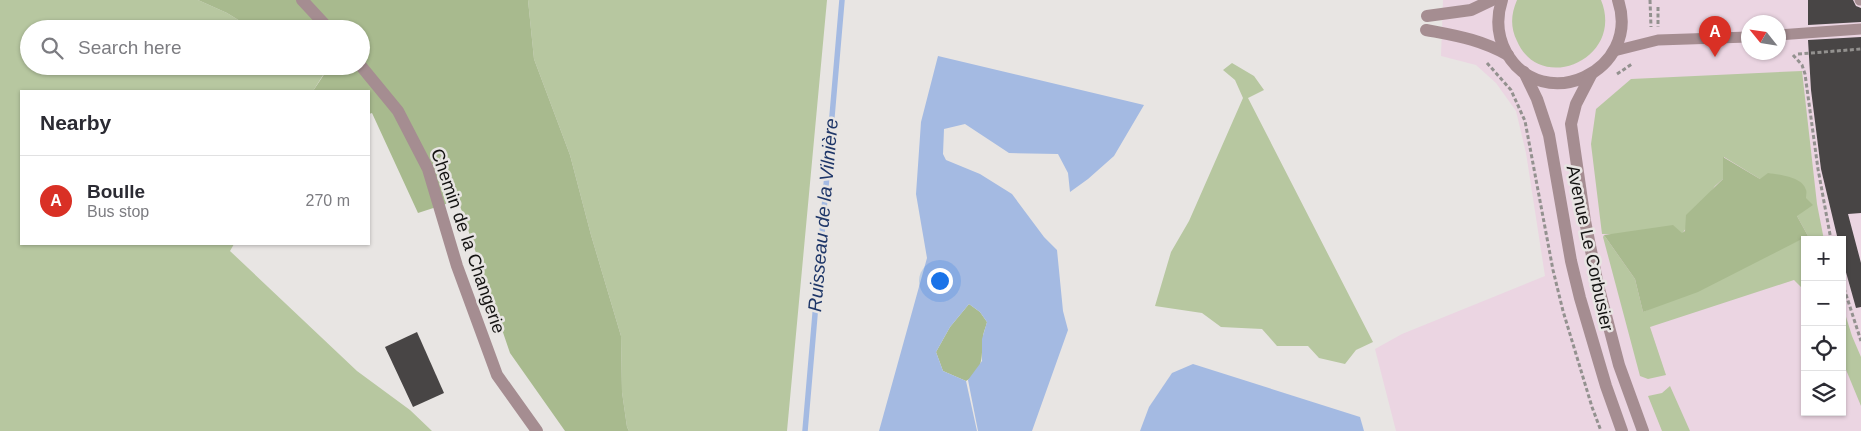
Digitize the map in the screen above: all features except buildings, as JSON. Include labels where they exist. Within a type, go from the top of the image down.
[{"type":"street","points":[[302,0],[321,20]]},
{"type":"street","points":[[1427,16],[1471,10],[1492,0]]},
{"type":"street","points":[[1502,0],[1498,26],[1501,41],[1508,55],[1524,72],[1538,79],[1553,83],[1568,83],[1591,75],[1604,65],[1614,51],[1622,27],[1618,0]]},
{"type":"street","points":[[1426,30],[1472,39],[1508,55]]},
{"type":"street","name":"Avenue Le Corbusier","points":[[1524,72],[1545,121],[1571,261],[1580,298],[1606,386],[1622,431]]},
{"type":"street","name":"Chemin de la Changerie","points":[[368,75],[398,111],[428,169],[457,266],[497,375],[537,431]]},
{"type":"street","name":"Avenue Le Corbusier","points":[[1591,75],[1576,104],[1571,124],[1585,221],[1598,285],[1619,365],[1643,431]]},
{"type":"lane","points":[[1786,35],[1861,30]]},
{"type":"lane","points":[[1614,51],[1658,40],[1741,37]]},
{"type":"path","points":[[1658,7],[1658,30]]},
{"type":"path","points":[[1798,54],[1861,49]]},
{"type":"path","points":[[1793,55],[1802,65],[1805,74],[1818,169],[1830,236]]},
{"type":"path","points":[[1483,60],[1512,90],[1527,129]]},
{"type":"path","points":[[1846,294],[1861,340]]},
{"type":"shaded area","points":[[1443,0],[1861,0],[1861,431],[1396,431],[1375,349],[1402,334],[1545,276],[1526,153],[1516,111],[1496,83],[1476,65],[1441,56]]},
{"type":"green space","points":[[0,0],[198,0],[238,20],[20,20],[20,75],[323,75],[314,90],[20,90],[20,245],[233,245],[230,251],[357,371],[410,410],[432,431],[0,431]]},
{"type":"green space","points":[[198,0],[528,0],[534,59],[570,155],[621,336],[622,392],[629,431],[565,431],[510,353],[458,200],[418,213],[372,113],[370,114],[370,90],[314,90],[324,75],[370,75],[370,20],[238,20]]},
{"type":"green space","points":[[528,0],[827,0],[787,431],[629,431],[622,392],[621,336],[570,155],[534,59]]},
{"type":"green space","points":[[1517,0],[1601,0],[1605,21],[1601,39],[1591,53],[1577,63],[1560,67],[1543,66],[1528,57],[1517,41],[1513,31],[1513,10]]},
{"type":"green space","points":[[1232,63],[1254,76],[1264,90],[1248,98],[1373,342],[1356,350],[1345,364],[1319,358],[1308,346],[1277,346],[1262,329],[1221,327],[1202,313],[1155,306],[1171,252],[1189,221],[1243,98],[1235,80],[1223,70]]},
{"type":"green space","points":[[1802,71],[1817,204],[1823,236],[1808,236],[1797,216],[1760,179],[1724,157],[1723,179],[1715,186],[1682,234],[1602,234],[1591,144],[1596,109],[1631,79]]},
{"type":"green space","points":[[1723,157],[1760,179],[1768,173],[1790,177],[1800,182],[1806,190],[1806,198],[1813,205],[1797,216],[1808,236],[1801,236],[1801,240],[1698,292],[1643,312],[1635,279],[1604,235],[1673,225],[1682,233],[1685,231],[1686,215],[1723,179]]},
{"type":"green space","points":[[1604,235],[1635,279],[1643,312],[1801,239],[1801,287],[1794,280],[1650,327],[1666,375],[1648,379],[1640,376]]},
{"type":"green space","points":[[969,304],[980,312],[987,322],[983,336],[981,362],[976,372],[966,381],[943,371],[936,352],[950,327]]},
{"type":"green space","points":[[1846,317],[1861,357],[1861,406],[1846,370]]},
{"type":"green space","points":[[1670,386],[1690,431],[1662,431],[1648,396],[1662,393]]},
{"type":"water","points":[[938,56],[1144,105],[1114,156],[1070,192],[1068,173],[1058,154],[1009,153],[965,124],[944,129],[943,154],[946,160],[980,174],[1012,194],[1044,237],[1057,250],[1063,311],[1068,330],[1032,431],[978,431],[968,380],[982,361],[982,339],[987,322],[980,312],[969,304],[950,327],[936,352],[943,371],[966,381],[977,431],[879,431],[927,258],[916,194],[921,122]]},
{"type":"water","points":[[1193,364],[1360,417],[1364,431],[1140,431],[1149,407],[1172,373]]},
{"type":"waterway","name":"Ruisseau de la Vilnière","points":[[805,431],[842,0]]},
{"type":"place","name":"Boulle","points":[[1715,57]]}]
